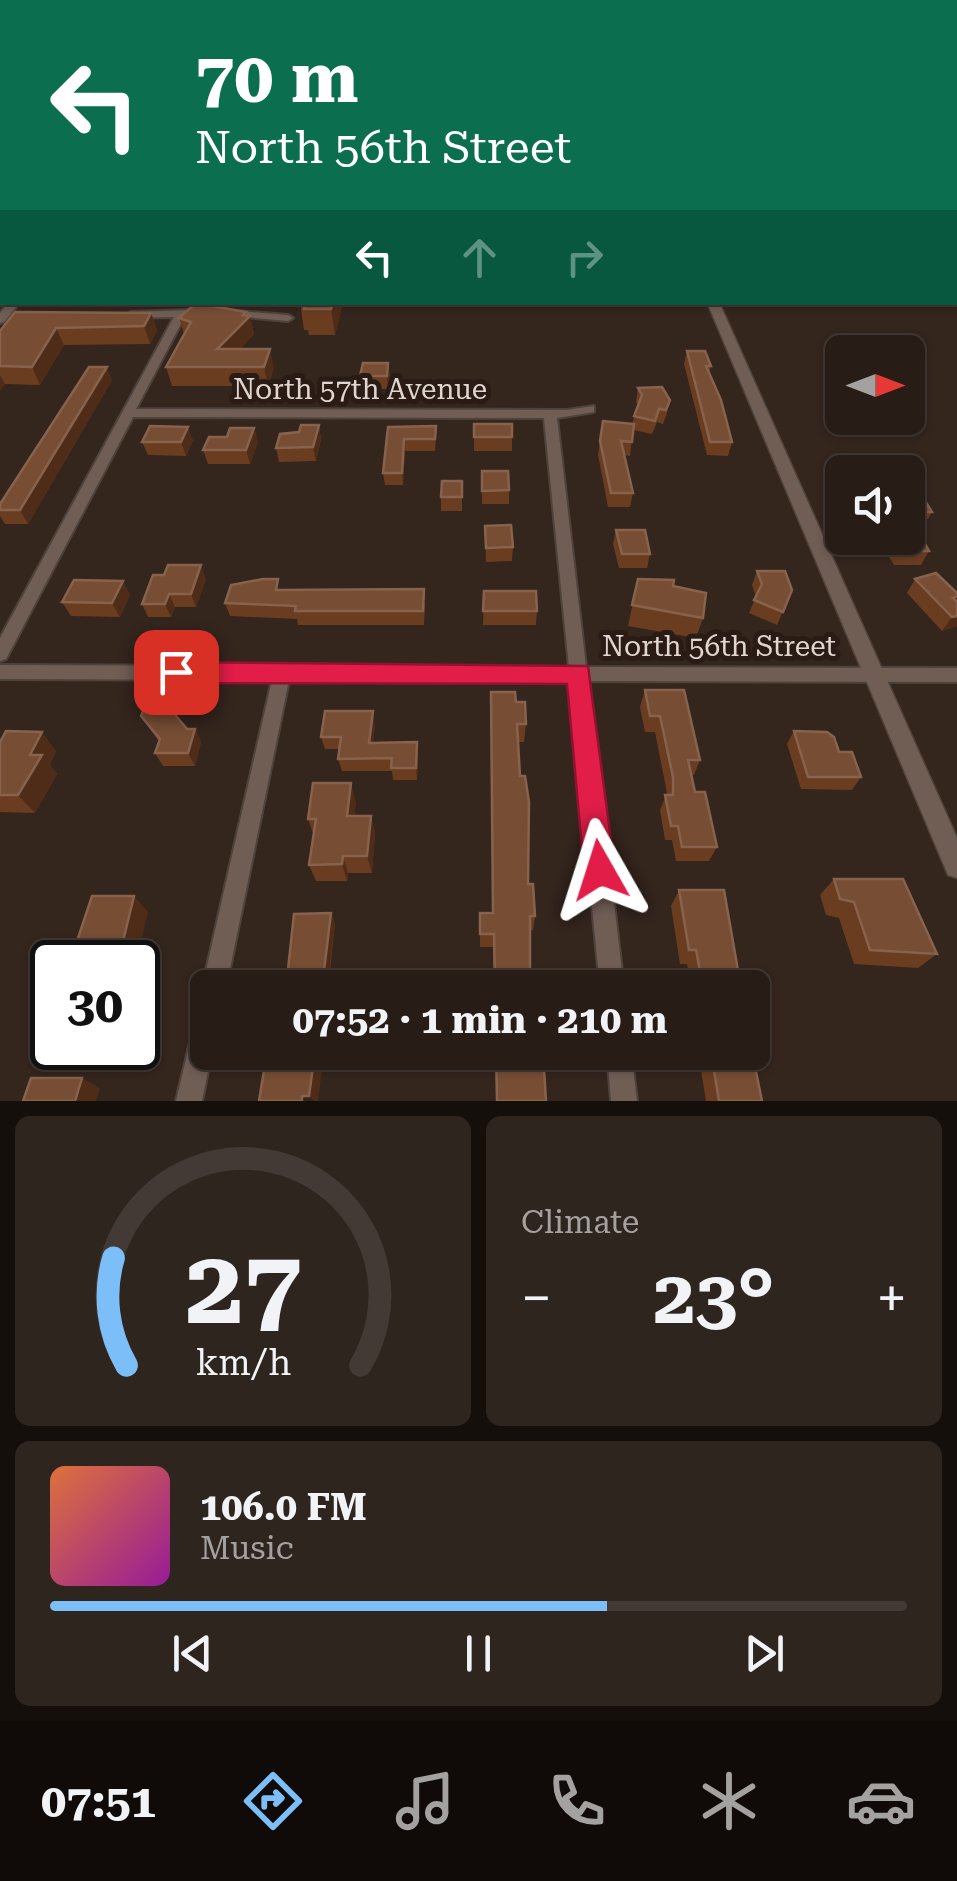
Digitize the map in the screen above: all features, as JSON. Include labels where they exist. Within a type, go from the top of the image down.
[{"type":"street","points":[[718,307],[957,866]]},
{"type":"street","points":[[218,312],[288,318]]},
{"type":"street","points":[[122,315],[200,313]]},
{"type":"street","points":[[0,654],[181,314]]},
{"type":"street","points":[[1,319],[22,317]]},
{"type":"street","name":"North 57th Avenue","points":[[128,413],[550,414],[590,410]]},
{"type":"street","points":[[550,414],[610,970]]},
{"type":"street","name":"North 56th Street","points":[[0,672],[957,675]]},
{"type":"street","points":[[218,970],[282,673]]},
{"type":"street","points":[[190,1101],[197,1070]]},
{"type":"street","points":[[621,1070],[624,1101]]},
{"type":"building","points":[[194,305],[246,312],[243,315],[250,316],[217,349],[270,349],[264,367],[166,367],[191,322],[179,318]]},
{"type":"building","points":[[305,305],[332,305],[331,309],[304,309]]},
{"type":"building","points":[[15,312],[151,313],[144,326],[56,328],[32,367],[0,366],[0,331]]},
{"type":"building","points":[[687,351],[705,351],[711,366],[706,366],[721,400],[732,442],[710,442]]},
{"type":"building","points":[[363,363],[388,363],[387,376],[360,376]]},
{"type":"building","points":[[89,367],[107,367],[20,510],[0,510],[0,504]]},
{"type":"building","points":[[662,387],[670,400],[666,410],[659,409],[655,421],[634,416],[642,395],[638,388]]},
{"type":"building","points":[[603,421],[634,424],[632,442],[621,441],[633,493],[611,493],[600,441]]},
{"type":"building","points":[[474,424],[512,424],[512,437],[474,437]]},
{"type":"building","points":[[301,425],[319,425],[313,447],[276,448],[280,434],[299,432]]},
{"type":"building","points":[[150,426],[188,427],[181,442],[142,442]]},
{"type":"building","points":[[436,426],[435,439],[404,439],[402,473],[383,473],[388,427]]},
{"type":"building","points":[[230,428],[254,428],[246,450],[203,450],[209,437],[227,437]]},
{"type":"building","points":[[482,471],[508,471],[509,490],[482,491]]},
{"type":"building","points":[[442,481],[462,481],[462,497],[441,497]]},
{"type":"building","points":[[511,525],[513,547],[486,548],[485,526]]},
{"type":"building","points":[[616,530],[645,530],[650,554],[622,554]]},
{"type":"building","points":[[168,565],[201,565],[191,594],[169,594],[165,604],[142,604],[153,575],[164,575]]},
{"type":"building","points":[[757,571],[785,571],[792,590],[783,612],[754,600],[762,584]]},
{"type":"building","points":[[936,573],[957,593],[953,598],[957,602],[957,616],[952,617],[915,579]]},
{"type":"building","points":[[278,579],[276,590],[424,589],[423,611],[295,611],[296,606],[225,603],[231,585]]},
{"type":"building","points":[[638,579],[674,580],[673,586],[706,593],[703,618],[632,605]]},
{"type":"building","points":[[74,580],[123,581],[112,603],[62,602]]},
{"type":"building","points":[[484,591],[536,591],[537,611],[483,611]]},
{"type":"building","points":[[645,690],[684,690],[700,760],[688,760],[695,792],[705,792],[717,847],[682,847],[678,826],[671,826],[665,795],[673,795],[673,777],[660,716],[650,716]]},
{"type":"building","points":[[491,692],[515,692],[516,702],[525,702],[526,724],[517,724],[520,776],[525,776],[529,802],[528,884],[533,884],[535,916],[530,916],[530,970],[495,970],[494,934],[480,934],[480,913],[493,913]]},
{"type":"building","points":[[148,698],[170,698],[167,705],[187,729],[195,729],[188,753],[155,753],[160,739],[141,716]]},
{"type":"building","points":[[325,711],[373,711],[369,743],[417,742],[416,768],[391,768],[392,758],[338,759],[341,737],[321,737]]},
{"type":"building","points":[[6,731],[42,732],[30,755],[42,755],[18,795],[0,795],[0,742]]},
{"type":"building","points":[[794,731],[827,732],[834,737],[839,752],[852,752],[861,777],[808,777]]},
{"type":"building","points":[[313,783],[351,783],[347,816],[371,816],[367,856],[343,856],[342,864],[309,865],[316,819],[308,819]]},
{"type":"building","points":[[834,879],[903,879],[937,954],[870,950],[854,902],[840,899]]},
{"type":"building","points":[[679,890],[724,890],[738,970],[700,970],[696,950],[689,950]]},
{"type":"building","points":[[92,896],[134,896],[123,940],[77,940]]},
{"type":"building","points":[[331,913],[324,970],[288,970],[294,914]]},
{"type":"building","points":[[264,1070],[313,1070],[309,1096],[302,1096],[302,1101],[259,1101]]},
{"type":"building","points":[[496,1070],[544,1070],[546,1101],[497,1101]]},
{"type":"building","points":[[714,1070],[756,1070],[762,1101],[719,1101]]},
{"type":"building","points":[[31,1078],[82,1078],[75,1101],[23,1101]]},
{"type":"route","points":[[176,672],[579,674],[600,870]]}]
